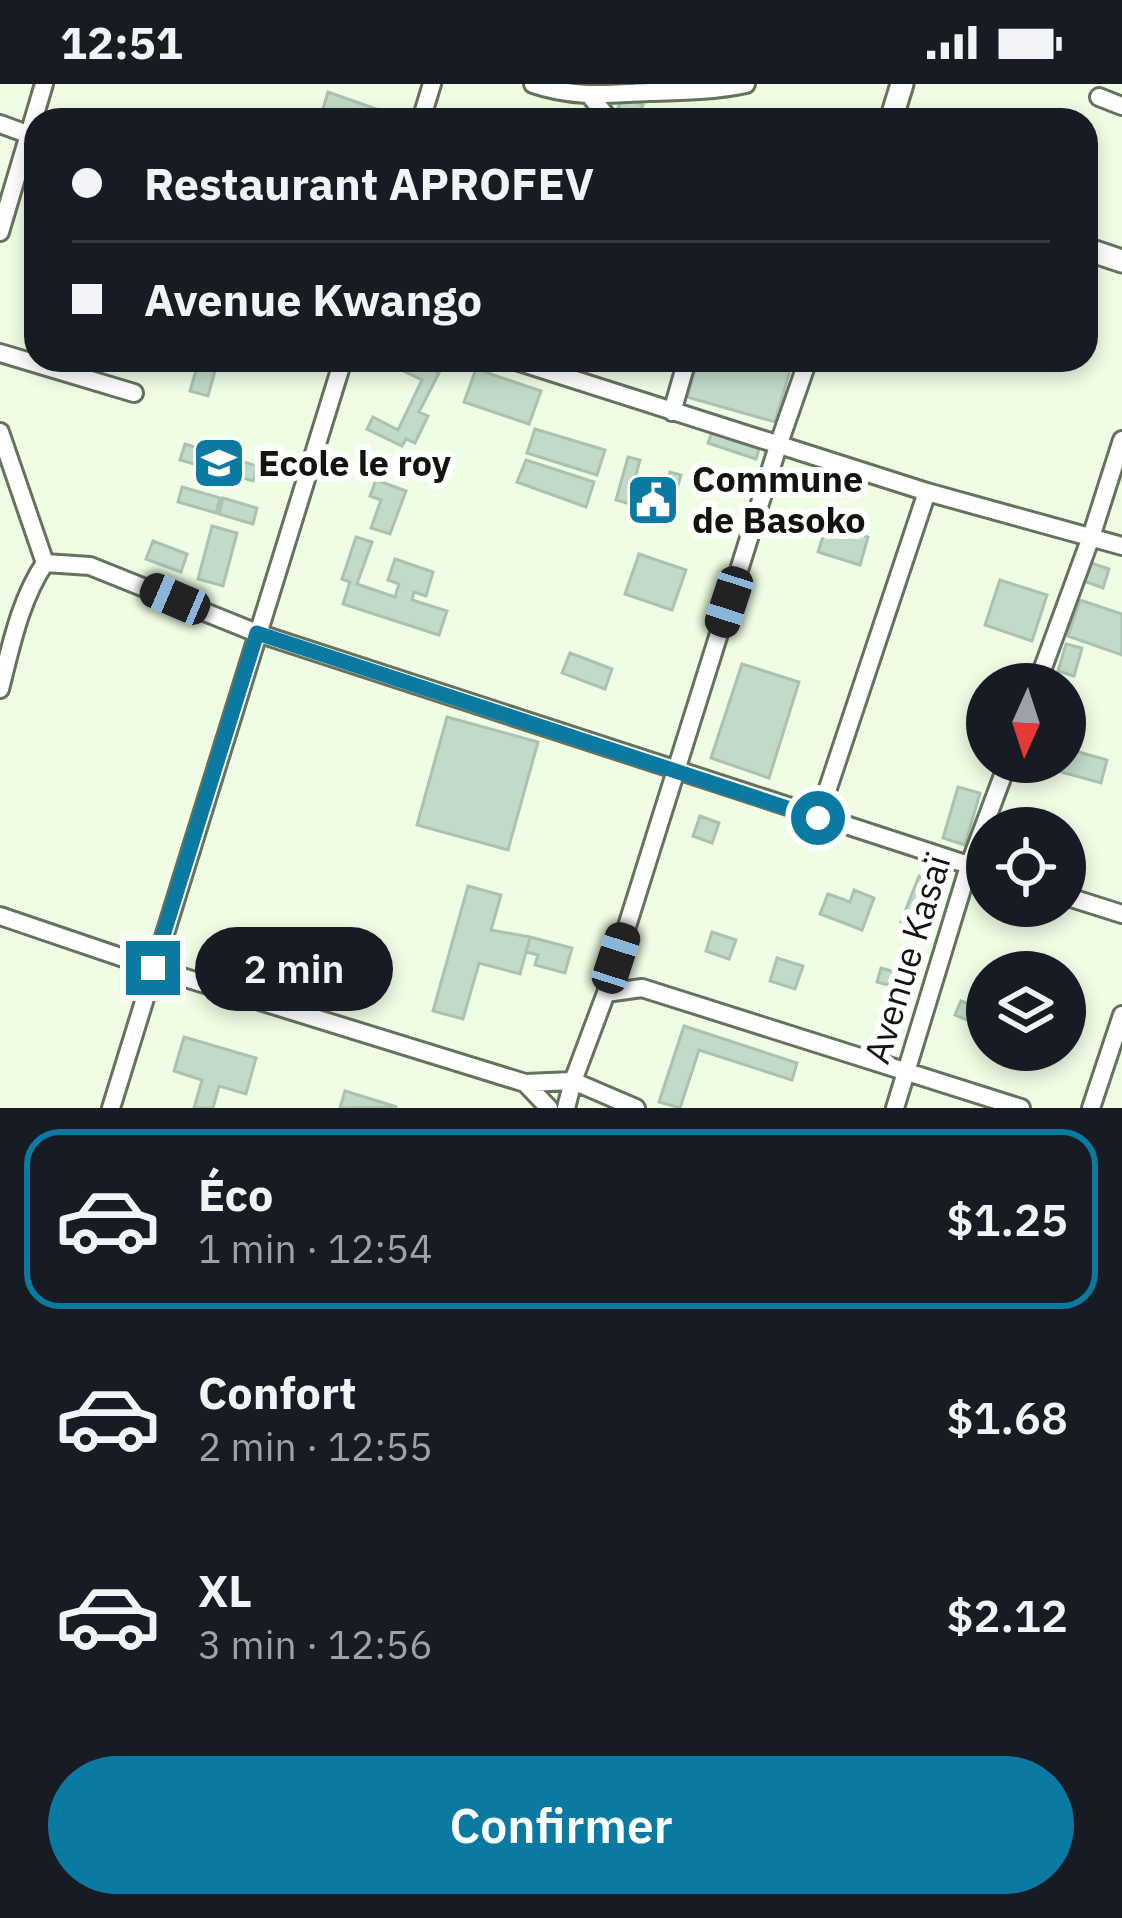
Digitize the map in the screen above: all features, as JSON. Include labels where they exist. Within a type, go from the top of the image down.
[{"type":"street","points":[[533,84],[590,96],[746,84]]},
{"type":"street","points":[[590,96],[600,108]]},
{"type":"street","points":[[1099,97],[1122,106]]},
{"type":"street","points":[[0,232],[24,153]]},
{"type":"street","points":[[16,178],[24,182]]},
{"type":"street","points":[[64,372],[134,393]]},
{"type":"street","points":[[111,1108],[339,372]]},
{"type":"street","points":[[549,372],[927,492],[1122,546]]},
{"type":"street","points":[[672,412],[684,372]]},
{"type":"street","points":[[566,1108],[804,372]]},
{"type":"street","points":[[0,431],[45,563]]},
{"type":"street","points":[[1045,663],[1122,440]]},
{"type":"street","points":[[818,818],[927,492]]},
{"type":"street","points":[[45,563],[90,566],[257,633],[966,865]]},
{"type":"street","points":[[0,689],[33,581],[45,563]]},
{"type":"street","name":"Avenue Kasaï","points":[[895,1108],[966,903]]},
{"type":"street","points":[[1086,903],[1122,914]]},
{"type":"street","points":[[0,916],[525,1083],[573,1081],[636,1108]]},
{"type":"street","points":[[616,958],[642,988]]},
{"type":"street","points":[[606,992],[642,988],[1022,1108]]},
{"type":"street","points":[[1091,1108],[1122,1015]]},
{"type":"street","points":[[525,1083],[549,1108]]},
{"type":"building","points":[[328,92],[373,108],[323,108]]},
{"type":"building","points":[[623,96],[643,105],[642,108],[618,108]]},
{"type":"building","points":[[196,372],[215,372],[208,396],[190,391]]},
{"type":"building","points":[[405,372],[439,373],[419,412],[428,416],[415,443],[406,439],[402,446],[367,429],[373,417],[398,430],[422,380]]},
{"type":"building","points":[[475,372],[541,391],[529,424],[464,402]]},
{"type":"building","points":[[694,372],[790,372],[775,422],[687,397]]},
{"type":"building","points":[[535,429],[605,450],[597,475],[527,453]]},
{"type":"building","points":[[713,429],[759,449],[756,459],[708,443]]},
{"type":"building","name":"Ecole le roy","points":[[185,444],[257,466],[253,481],[180,460]]},
{"type":"building","points":[[628,457],[640,460],[632,489],[663,497],[670,472],[681,475],[669,515],[616,500]]},
{"type":"building","points":[[526,460],[594,482],[586,507],[517,482]]},
{"type":"building","points":[[376,480],[406,491],[390,534],[371,528],[381,500],[370,496]]},
{"type":"building","points":[[182,487],[220,498],[216,513],[178,502]]},
{"type":"building","points":[[223,498],[257,508],[253,524],[219,514]]},
{"type":"building","points":[[827,524],[868,537],[860,565],[818,552]]},
{"type":"building","points":[[212,526],[237,533],[223,586],[198,579]]},
{"type":"building","points":[[356,537],[372,542],[357,584],[395,597],[399,584],[388,580],[395,559],[433,572],[426,596],[414,592],[412,600],[447,611],[439,635],[343,604],[350,582],[342,579]]},
{"type":"building","points":[[153,541],[187,554],[181,572],[146,559]]},
{"type":"building","points":[[639,554],[686,570],[672,610],[625,594]]},
{"type":"building","points":[[1091,563],[1109,569],[1103,588],[1084,581]]},
{"type":"building","points":[[1000,580],[1047,595],[1032,641],[985,625]]},
{"type":"building","points":[[1080,600],[1122,614],[1122,655],[1068,636]]},
{"type":"building","points":[[1066,644],[1082,648],[1078,663],[1060,663]]},
{"type":"building","points":[[570,653],[612,669],[605,689],[562,673]]},
{"type":"building","points":[[742,664],[799,682],[769,778],[711,758]]},
{"type":"building","points":[[447,717],[538,742],[508,850],[417,825]]},
{"type":"building","points":[[1086,754],[1107,760],[1101,783],[1086,779]]},
{"type":"building","points":[[958,787],[980,793],[976,807],[966,807],[965,845],[943,838]]},
{"type":"building","points":[[700,816],[719,823],[712,843],[693,836]]},
{"type":"building","points":[[919,876],[945,886],[927,932],[901,922]]},
{"type":"building","points":[[468,886],[501,895],[491,930],[530,937],[520,974],[479,963],[463,1019],[433,1011]]},
{"type":"building","points":[[854,890],[874,898],[862,930],[820,914],[828,894],[850,902]]},
{"type":"building","points":[[712,932],[736,940],[729,959],[706,951]]},
{"type":"building","points":[[530,937],[572,948],[565,973],[535,965],[538,955],[526,952]]},
{"type":"building","points":[[777,958],[803,966],[795,989],[770,981]]},
{"type":"building","points":[[881,968],[910,976],[906,990],[877,982]]},
{"type":"building","points":[[961,1001],[966,1003],[966,1019],[955,1015]]},
{"type":"building","points":[[684,1026],[797,1063],[792,1080],[699,1050],[680,1108],[659,1102]]},
{"type":"building","points":[[184,1037],[256,1058],[246,1094],[219,1086],[213,1108],[194,1108],[202,1080],[174,1071]]},
{"type":"building","points":[[345,1091],[397,1107],[340,1108]]},
{"type":"place","name":"Ecole le roy","points":[[219,463]]},
{"type":"place","name":"Commune de Basoko","points":[[653,500]]},
{"type":"route","points":[[153,968],[257,633],[818,818]]}]
